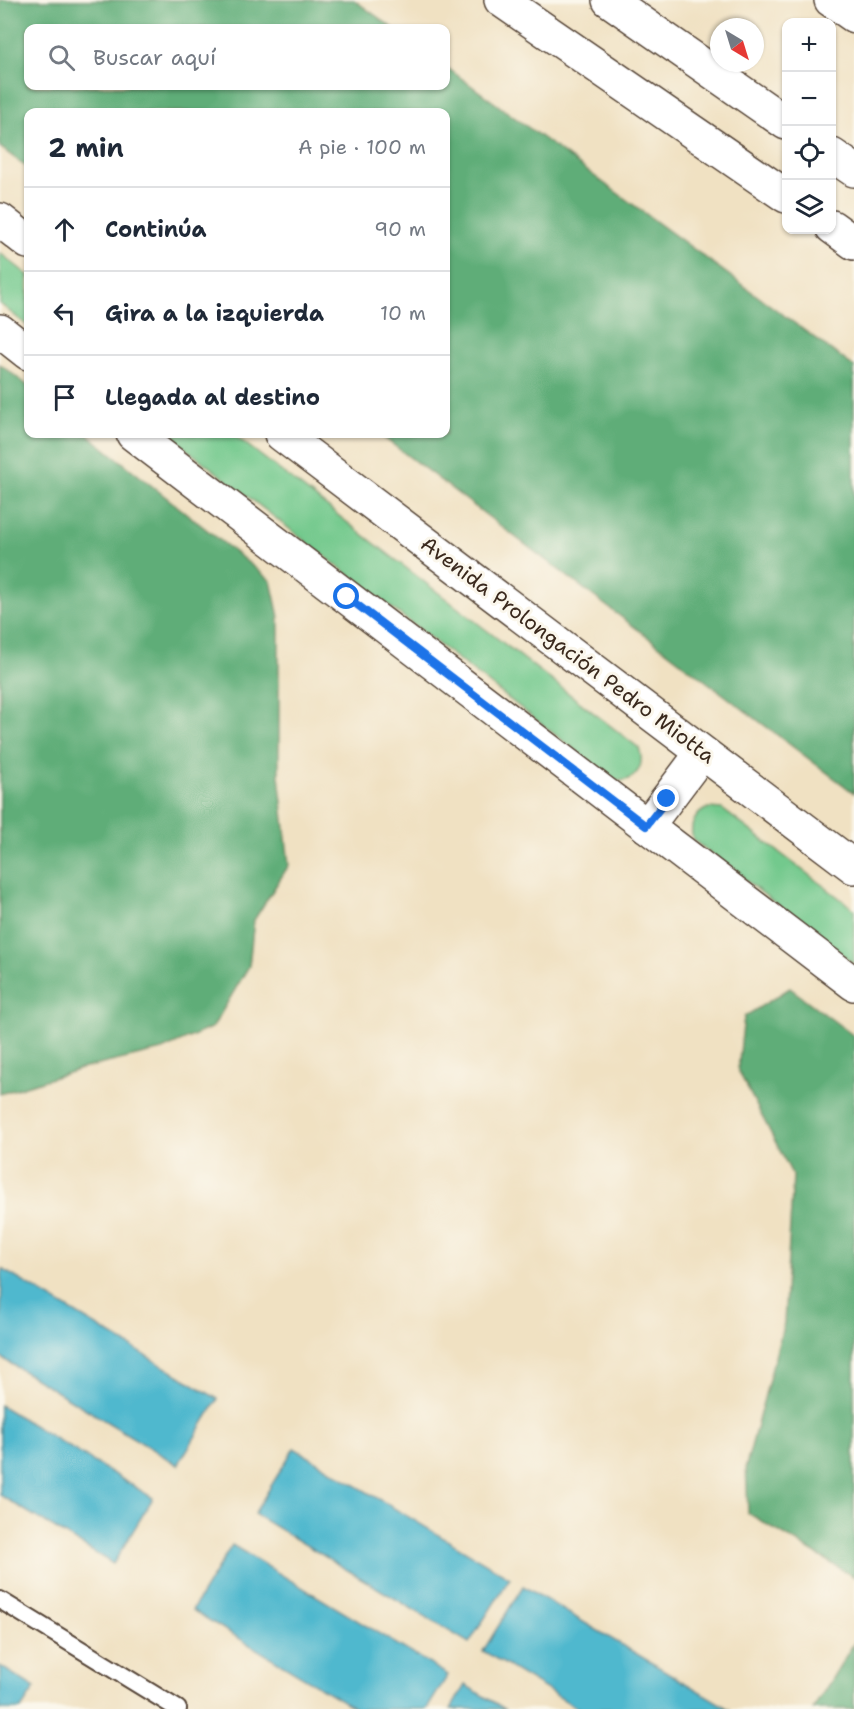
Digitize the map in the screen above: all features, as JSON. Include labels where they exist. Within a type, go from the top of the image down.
[{"type":"main road","points":[[501,0],[782,193]]},
{"type":"main road","points":[[609,0],[782,120]]},
{"type":"main road","points":[[831,0],[854,16]]},
{"type":"main road","points":[[836,158],[854,170]]},
{"type":"main road","points":[[0,220],[24,239]]},
{"type":"main road","points":[[836,230],[854,243]]},
{"type":"main road","points":[[0,331],[24,350]]},
{"type":"main road","points":[[138,438],[854,984]]},
{"type":"main road","name":"Avenida Prolongación Pedro Miotta","points":[[286,438],[854,867]]},
{"type":"main road","points":[[646,826],[702,753]]},
{"type":"lane","points":[[0,1600],[178,1709]]},
{"type":"green space","points":[[0,0],[354,0],[387,24],[24,24],[24,90],[450,90],[450,70],[854,367],[854,793],[384,438],[450,438],[450,108],[24,108],[24,165],[0,147]]},
{"type":"green space","points":[[0,253],[24,272],[24,323],[0,304]]},
{"type":"green space","points":[[0,364],[24,383],[24,438],[92,438],[271,581],[279,617],[279,775],[289,865],[254,920],[249,966],[213,1027],[162,1050],[81,1069],[0,1094]]},
{"type":"green space","points":[[172,438],[238,438],[639,748],[641,761],[637,772],[628,779],[615,781]]},
{"type":"green space","points":[[708,808],[722,809],[854,909],[854,964],[693,840],[694,821]]},
{"type":"green space","points":[[790,988],[854,1036],[854,1577],[748,1513],[746,1466],[784,1323],[793,1176],[738,1070],[744,1017]]},
{"type":"green space","points":[[854,1643],[854,1709],[813,1709]]},
{"type":"water","points":[[2,1269],[218,1399],[178,1465],[0,1357]]},
{"type":"water","points":[[0,1405],[153,1498],[113,1564],[0,1495]]},
{"type":"water","points":[[294,1448],[510,1578],[469,1643],[254,1514]]},
{"type":"water","points":[[232,1545],[448,1675],[427,1709],[356,1709],[192,1610]]},
{"type":"water","points":[[523,1586],[729,1709],[579,1709],[483,1651]]},
{"type":"water","points":[[0,1666],[35,1688],[21,1709],[0,1709]]},
{"type":"water","points":[[465,1685],[505,1709],[451,1709]]},
{"type":"route","points":[[347,597],[646,826],[667,799]]}]
